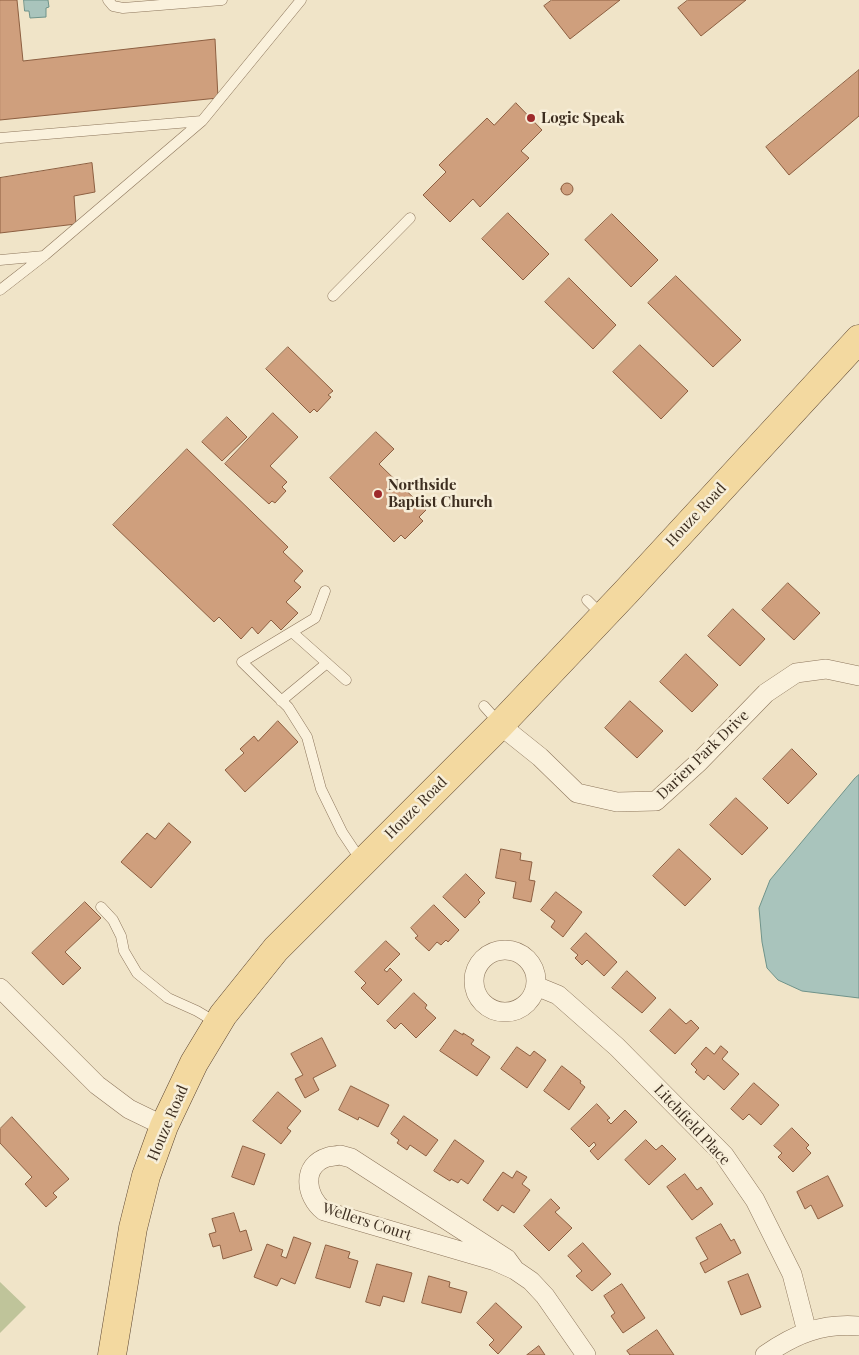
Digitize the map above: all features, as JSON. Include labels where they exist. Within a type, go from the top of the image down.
[{"type":"main road","name":"Houze Road","points":[[112,1355],[133,1228],[146,1176],[164,1126],[194,1063],[218,1023],[276,949],[362,863],[492,715],[859,339]]},
{"type":"street","name":"Darien Park Drive","points":[[492,715],[540,756],[576,793],[617,802],[656,801],[699,762],[766,693],[796,673],[826,669],[859,676]]},
{"type":"street","name":"Litchfield Place","points":[[536,986],[558,996],[617,1047],[724,1155],[756,1200],[792,1274],[807,1332]]},
{"type":"street","points":[[0,988],[97,1085],[128,1109],[164,1126]]},
{"type":"street","name":"Wellers Court","points":[[514,1270],[507,1259],[351,1158],[340,1155],[327,1157],[317,1163],[311,1173],[308,1183],[310,1193],[316,1205],[324,1211],[495,1261],[531,1281],[545,1296],[586,1355]]},
{"type":"street","points":[[765,1355],[782,1343],[807,1332],[841,1324],[859,1326]]},
{"type":"lane","points":[[108,0],[113,6],[123,8],[222,0]]},
{"type":"lane","points":[[0,290],[45,256],[202,121],[301,0]]},
{"type":"lane","points":[[0,138],[202,121]]},
{"type":"lane","points":[[333,296],[410,218]]},
{"type":"lane","points":[[0,260],[45,256]]},
{"type":"lane","points":[[325,591],[315,618],[242,662],[288,708],[307,737],[320,789],[342,832],[362,863]]},
{"type":"lane","points":[[292,632],[346,680]]},
{"type":"lane","points":[[281,701],[327,663]]},
{"type":"lane","points":[[101,907],[113,920],[121,936],[124,951],[137,973],[168,998],[218,1023]]},
{"type":"green space","points":[[0,1282],[26,1307],[0,1333]]},
{"type":"water","points":[[24,0],[48,0],[49,7],[46,8],[46,17],[30,18],[29,11],[25,11]]},
{"type":"water","points":[[859,775],[859,998],[802,991],[778,980],[767,968],[762,942],[759,908],[770,880]]},
{"type":"building","points":[[0,0],[17,0],[23,61],[215,39],[218,98],[0,120]]},
{"type":"building","points":[[552,0],[620,0],[570,39],[544,6]]},
{"type":"building","points":[[688,0],[746,0],[701,36],[678,8]]},
{"type":"building","points":[[859,70],[859,116],[789,175],[766,147]]},
{"type":"building","points":[[516,103],[542,130],[521,151],[529,158],[480,207],[473,199],[450,222],[423,195],[446,172],[439,165],[487,118],[494,125]]},
{"type":"building","points":[[92,163],[95,192],[74,196],[76,224],[0,233],[0,178]]},
{"type":"building","points":[[569,183],[572,184],[572,194],[565,195],[562,194],[561,187],[562,184]]},
{"type":"building","points":[[508,213],[549,254],[523,280],[482,239]]},
{"type":"building","points":[[612,214],[658,260],[631,287],[585,240]]},
{"type":"building","points":[[676,276],[741,340],[713,367],[648,303]]},
{"type":"building","points":[[569,278],[616,325],[593,349],[545,302]]},
{"type":"building","points":[[640,345],[688,391],[661,419],[613,372]]},
{"type":"building","points":[[288,347],[333,391],[328,395],[331,397],[317,412],[314,409],[310,413],[266,369]]},
{"type":"building","points":[[273,413],[298,437],[270,466],[287,482],[282,487],[286,491],[275,503],[272,501],[269,504],[225,464]]},
{"type":"building","points":[[227,417],[247,437],[222,461],[202,442]]},
{"type":"building","name":"Northside Baptist Church","points":[[376,432],[394,449],[379,464],[426,510],[419,517],[423,521],[405,539],[401,535],[394,542],[330,478]]},
{"type":"building","points":[[187,449],[288,547],[283,552],[303,571],[294,581],[301,587],[286,602],[298,613],[281,630],[271,620],[258,634],[252,627],[241,639],[219,617],[214,622],[113,525]]},
{"type":"building","points":[[788,583],[820,613],[794,640],[762,610]]},
{"type":"building","points":[[733,609],[765,639],[740,666],[708,636]]},
{"type":"building","points":[[686,654],[718,685],[692,712],[660,682]]},
{"type":"building","points":[[630,701],[663,731],[637,758],[605,728]]},
{"type":"building","points":[[278,721],[298,742],[245,792],[225,770],[244,753],[240,749],[254,736],[258,741]]},
{"type":"building","points":[[792,749],[817,774],[788,804],[763,779]]},
{"type":"building","points":[[736,798],[768,828],[742,855],[710,825]]},
{"type":"building","points":[[169,823],[191,842],[151,888],[121,862],[147,833],[155,839]]},
{"type":"building","points":[[501,849],[521,853],[520,860],[532,862],[529,880],[535,881],[531,902],[513,898],[516,882],[496,878]]},
{"type":"building","points":[[679,849],[711,879],[685,906],[653,876]]},
{"type":"building","points":[[466,874],[485,893],[478,900],[480,902],[465,918],[443,897]]},
{"type":"building","points":[[556,892],[582,912],[563,937],[551,927],[555,921],[541,910]]},
{"type":"building","points":[[85,902],[101,918],[65,952],[81,968],[63,985],[32,953]]},
{"type":"building","points":[[434,905],[459,930],[448,942],[446,940],[441,945],[437,942],[429,951],[415,938],[418,936],[411,928]]},
{"type":"building","points":[[586,933],[617,962],[604,976],[587,960],[582,965],[575,958],[578,955],[571,949]]},
{"type":"building","points":[[386,941],[400,954],[384,970],[387,972],[390,968],[402,980],[378,1005],[361,988],[366,983],[355,972]]},
{"type":"building","points":[[627,971],[656,998],[642,1013],[612,988]]},
{"type":"building","points":[[414,993],[427,1005],[425,1008],[436,1018],[416,1038],[401,1023],[395,1029],[387,1021]]},
{"type":"building","points":[[670,1009],[686,1024],[691,1020],[699,1028],[675,1054],[650,1031]]},
{"type":"building","points":[[455,1030],[474,1040],[471,1044],[490,1057],[477,1076],[440,1051]]},
{"type":"building","points":[[322,1038],[336,1066],[313,1078],[319,1090],[305,1098],[295,1079],[303,1075],[291,1054]]},
{"type":"building","points":[[721,1046],[728,1052],[722,1059],[739,1074],[724,1090],[708,1075],[704,1080],[695,1072],[697,1070],[691,1064],[706,1047],[714,1054]]},
{"type":"building","points":[[517,1047],[530,1056],[534,1051],[546,1060],[527,1088],[501,1069]]},
{"type":"building","points":[[562,1066],[581,1081],[580,1083],[585,1087],[569,1110],[544,1091]]},
{"type":"building","points":[[754,1083],[779,1105],[761,1125],[749,1114],[743,1120],[731,1109]]},
{"type":"building","points":[[351,1086],[389,1105],[378,1127],[359,1117],[358,1120],[339,1110]]},
{"type":"building","points":[[278,1092],[301,1111],[287,1128],[291,1131],[281,1144],[253,1121]]},
{"type":"building","points":[[597,1104],[610,1118],[607,1120],[611,1124],[625,1110],[637,1122],[598,1160],[590,1151],[596,1145],[594,1142],[589,1147],[571,1129]]},
{"type":"building","points":[[404,1116],[438,1140],[426,1156],[410,1145],[407,1150],[397,1143],[399,1140],[391,1134]]},
{"type":"building","points":[[12,1117],[69,1179],[53,1193],[57,1197],[46,1207],[25,1184],[32,1177],[0,1143],[0,1129]]},
{"type":"building","points":[[792,1128],[809,1145],[806,1148],[811,1153],[793,1172],[778,1157],[782,1153],[774,1146]]},
{"type":"building","points":[[455,1140],[484,1161],[468,1184],[461,1179],[458,1183],[451,1179],[450,1181],[434,1171]]},
{"type":"building","points":[[646,1140],[656,1150],[662,1145],[676,1159],[649,1185],[625,1160]]},
{"type":"building","points":[[243,1146],[265,1154],[254,1185],[232,1177]]},
{"type":"building","points":[[517,1171],[527,1177],[522,1184],[530,1190],[514,1213],[502,1205],[498,1211],[483,1200],[503,1172],[512,1178]]},
{"type":"building","points":[[685,1174],[697,1190],[701,1187],[713,1204],[692,1220],[667,1187]]},
{"type":"building","points":[[828,1176],[843,1206],[818,1219],[811,1205],[805,1209],[797,1192]]},
{"type":"building","points":[[551,1199],[560,1208],[555,1212],[572,1228],[549,1251],[524,1226]]},
{"type":"building","points":[[234,1213],[240,1232],[246,1230],[252,1250],[223,1259],[220,1245],[213,1247],[209,1234],[216,1232],[212,1219]]},
{"type":"building","points":[[721,1224],[731,1241],[734,1239],[741,1253],[705,1273],[700,1263],[708,1259],[696,1238]]},
{"type":"building","points":[[294,1237],[311,1243],[295,1284],[281,1278],[277,1286],[254,1277],[267,1244],[283,1250],[281,1256],[286,1258]]},
{"type":"building","points":[[583,1243],[611,1274],[592,1291],[576,1276],[582,1271],[568,1256]]},
{"type":"building","points":[[326,1245],[350,1252],[348,1258],[358,1261],[350,1288],[316,1278]]},
{"type":"building","points":[[377,1264],[412,1273],[404,1302],[383,1296],[380,1306],[366,1302]]},
{"type":"building","points":[[748,1274],[761,1307],[741,1315],[728,1282]]},
{"type":"building","points":[[429,1276],[450,1282],[449,1287],[467,1292],[461,1313],[422,1303]]},
{"type":"building","points":[[622,1284],[645,1318],[623,1333],[611,1316],[615,1313],[604,1296]]},
{"type":"building","points":[[496,1303],[522,1327],[498,1354],[489,1345],[494,1340],[477,1323]]},
{"type":"building","points":[[657,1330],[674,1355],[630,1355],[627,1351]]},
{"type":"building","points":[[539,1346],[545,1355],[527,1355]]},
{"type":"place","name":"Logic Speak","points":[[531,118]]},
{"type":"place","name":"Northside Baptist Church","points":[[378,494]]}]
